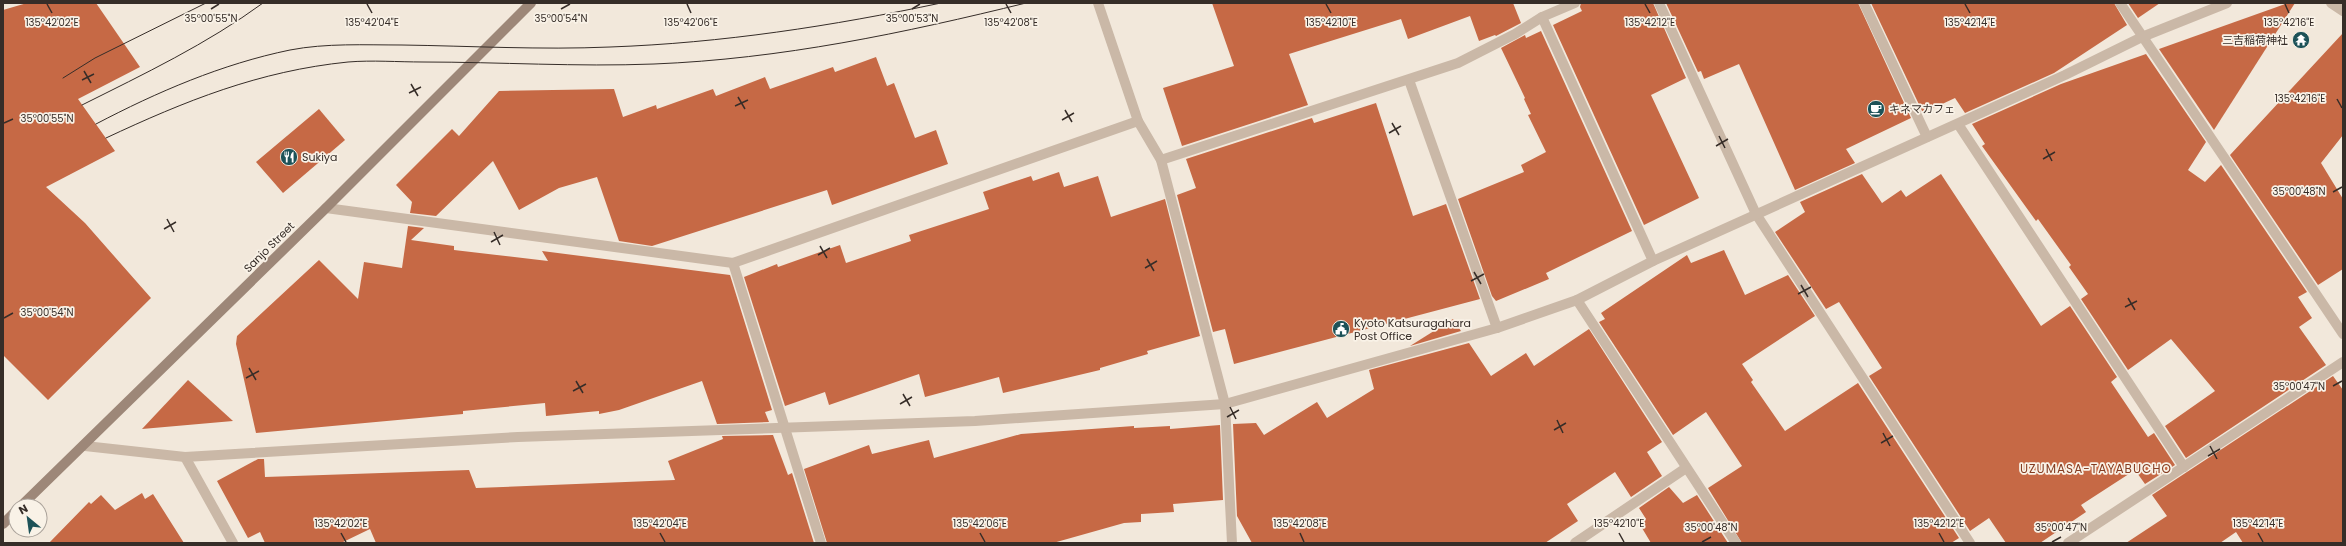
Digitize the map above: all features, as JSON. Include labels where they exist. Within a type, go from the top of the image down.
[{"type":"main road","name":"Sanjo Street","points":[[30,498],[85,446],[531,3]]},
{"type":"street","points":[[1098,3],[1138,121],[1161,160],[1225,404],[1232,543]]},
{"type":"street","points":[[1161,160],[1458,63],[1515,34],[1542,17],[1575,3]]},
{"type":"street","points":[[1659,3],[1756,214],[1970,543]]},
{"type":"street","points":[[1864,3],[1927,138]]},
{"type":"street","points":[[2120,3],[2343,334]]},
{"type":"street","points":[[85,446],[185,457],[518,437],[975,421],[1225,404],[1497,328],[1577,300],[1653,261],[2065,75],[2142,37],[2227,3]]},
{"type":"street","points":[[2331,3],[2343,11]]},
{"type":"street","points":[[1542,17],[1653,261]]},
{"type":"street","points":[[1409,80],[1497,328]]},
{"type":"street","points":[[326,208],[733,263],[1138,121]]},
{"type":"street","points":[[1958,124],[2184,467]]},
{"type":"street","points":[[733,263],[821,543]]},
{"type":"street","points":[[1577,300],[1736,543]]},
{"type":"street","points":[[2068,543],[2343,362]]},
{"type":"street","points":[[185,457],[232,543]]},
{"type":"street","points":[[1575,543],[1686,468]]},
{"type":"building","points":[[27,3],[96,3],[140,67],[78,99],[115,151],[46,187],[85,223],[151,298],[48,400],[3,355],[3,10]]},
{"type":"building","points":[[1212,3],[1513,3],[1521,23],[1496,36],[1495,35],[1479,41],[1470,16],[1408,39],[1401,19],[1289,54],[1308,105],[1182,146],[1163,88],[1234,66]]},
{"type":"building","points":[[1581,3],[1653,3],[1686,78],[1651,95],[1699,198],[1644,225],[1553,25],[1582,11],[1580,7]]},
{"type":"building","points":[[1666,3],[1858,3],[1911,118],[1846,149],[1855,163],[1795,190],[1739,64],[1704,79],[1701,71],[1698,72]]},
{"type":"building","points":[[1871,3],[2114,3],[2127,25],[2054,73],[1965,113],[1955,98],[1923,113]]},
{"type":"building","points":[[2128,3],[2160,3],[2138,18]]},
{"type":"building","points":[[2288,3],[2295,3],[2214,130],[2159,49]]},
{"type":"building","points":[[1541,31],[1632,231],[1546,273],[1549,279],[1496,301],[1492,296],[1458,199],[1524,172],[1521,165],[1546,152],[1528,115],[1531,114],[1524,99],[1525,98],[1501,48],[1525,35],[1526,38]]},
{"type":"building","points":[[2343,33],[2343,135],[2321,163],[2343,199],[2343,269],[2318,285],[2230,155]]},
{"type":"building","points":[[2146,54],[2206,142],[2188,170],[2205,182],[2221,165],[2307,292],[2298,297],[2312,318],[2299,327],[2326,365],[2186,458],[2165,426],[2215,391],[2171,339],[2128,370],[2081,299],[2088,294],[2069,267],[2071,265],[2038,219],[2036,221],[1982,146],[1985,144],[1972,124],[2061,84]]},
{"type":"building","points":[[876,57],[887,86],[894,83],[915,138],[936,130],[948,164],[832,205],[827,190],[652,246],[619,241],[597,177],[559,188],[519,210],[493,161],[436,216],[410,213],[412,202],[396,185],[452,129],[459,136],[499,91],[614,89],[623,117],[656,105],[657,109],[713,89],[716,96],[765,77],[770,89],[833,67],[835,72]]},
{"type":"building","points":[[1376,103],[1413,216],[1446,204],[1480,299],[1234,364],[1225,329],[1213,332],[1177,195],[1196,188],[1186,159],[1312,118],[1314,123]]},
{"type":"building","points":[[319,109],[345,140],[283,193],[256,162]]},
{"type":"building","points":[[1059,172],[1064,187],[1098,176],[1111,217],[1165,199],[1200,336],[1147,351],[1148,354],[1100,368],[1100,370],[1003,393],[999,377],[925,397],[919,374],[829,405],[825,392],[785,406],[744,277],[777,264],[778,267],[840,245],[846,263],[911,241],[909,235],[989,209],[983,192],[1031,176],[1033,181]]},
{"type":"building","points":[[1862,174],[1882,203],[1901,190],[1906,197],[1941,174],[2041,326],[2070,306],[2117,377],[2111,382],[2148,437],[2154,433],[2175,465],[2145,484],[2135,470],[2081,505],[2086,512],[2040,543],[2006,543],[1989,518],[1970,531],[1869,376],[1882,368],[1839,302],[1826,309],[1775,232],[1805,212],[1800,202]]},
{"type":"building","points":[[408,226],[424,228],[411,240],[454,246],[454,250],[548,261],[542,251],[730,275],[772,410],[765,412],[769,422],[717,424],[702,381],[619,410],[599,414],[599,411],[546,416],[545,403],[463,411],[463,414],[256,433],[236,344],[237,336],[319,260],[358,299],[364,262],[402,268]]},
{"type":"building","points":[[1724,250],[1745,295],[1788,275],[1815,316],[1742,364],[1753,380],[1751,382],[1785,431],[1858,383],[1959,538],[1951,543],[1742,543],[1708,488],[1742,466],[1706,412],[1673,435],[1599,322],[1605,319],[1601,313],[1687,255],[1691,263]]},
{"type":"building","points":[[1453,319],[1461,331],[1410,346]]},
{"type":"building","points":[[1589,329],[1662,442],[1647,452],[1662,476],[1631,497],[1615,472],[1567,504],[1578,521],[1545,543],[1252,543],[1237,516],[1233,424],[1256,423],[1264,435],[1317,402],[1327,418],[1374,389],[1369,370],[1469,343],[1491,376],[1526,353],[1534,366]]},
{"type":"building","points":[[2333,376],[2343,390],[2343,543],[2243,543],[2236,532],[2220,543],[2126,543],[2167,516],[2152,495]]},
{"type":"building","points":[[188,380],[233,421],[142,429]]},
{"type":"building","points":[[1220,425],[1223,500],[1173,504],[1174,512],[1141,514],[1141,522],[1124,523],[1053,543],[827,543],[804,469],[869,445],[872,454],[929,440],[934,458],[1021,434],[1134,426],[1134,428],[1170,426],[1170,429]]},
{"type":"building","points":[[773,435],[788,475],[792,473],[814,543],[376,543],[370,529],[341,543],[265,543],[260,532],[248,538],[217,481],[258,459],[264,459],[265,477],[469,470],[476,488],[675,480],[668,461],[723,439],[722,436]]},
{"type":"building","points":[[1669,487],[1683,503],[1697,495],[1728,543],[1651,543],[1639,523],[1646,519],[1639,508]]},
{"type":"building","points":[[142,493],[145,499],[153,494],[184,543],[49,543],[89,502],[91,504],[101,495],[115,510]]},
{"type":"tram line","points":[[63,78],[95,58],[206,3]]},
{"type":"tram line","points":[[82,105],[152,70],[197,45],[220,32],[263,3]]},
{"type":"tram line","points":[[96,124],[142,101],[190,80],[240,63],[290,50],[332,45],[558,48],[610,47],[694,42],[818,26],[941,3]]},
{"type":"tram line","points":[[106,138],[135,124],[223,90],[253,80],[315,66],[366,61],[596,65],[654,64],[749,57],[842,43],[1026,3]]},
{"type":"place","name":"三吉稲荷神社","points":[[2301,40]]},
{"type":"place","name":"キネマカフェ","points":[[1876,109]]},
{"type":"place","name":"Sukiya","points":[[289,157]]},
{"type":"place","name":"Kyoto Katsuragahara Post Office","points":[[1341,329]]},
{"type":"district","name":"UZUMASA-TAYABUCHO","points":[[2096,469]]}]
